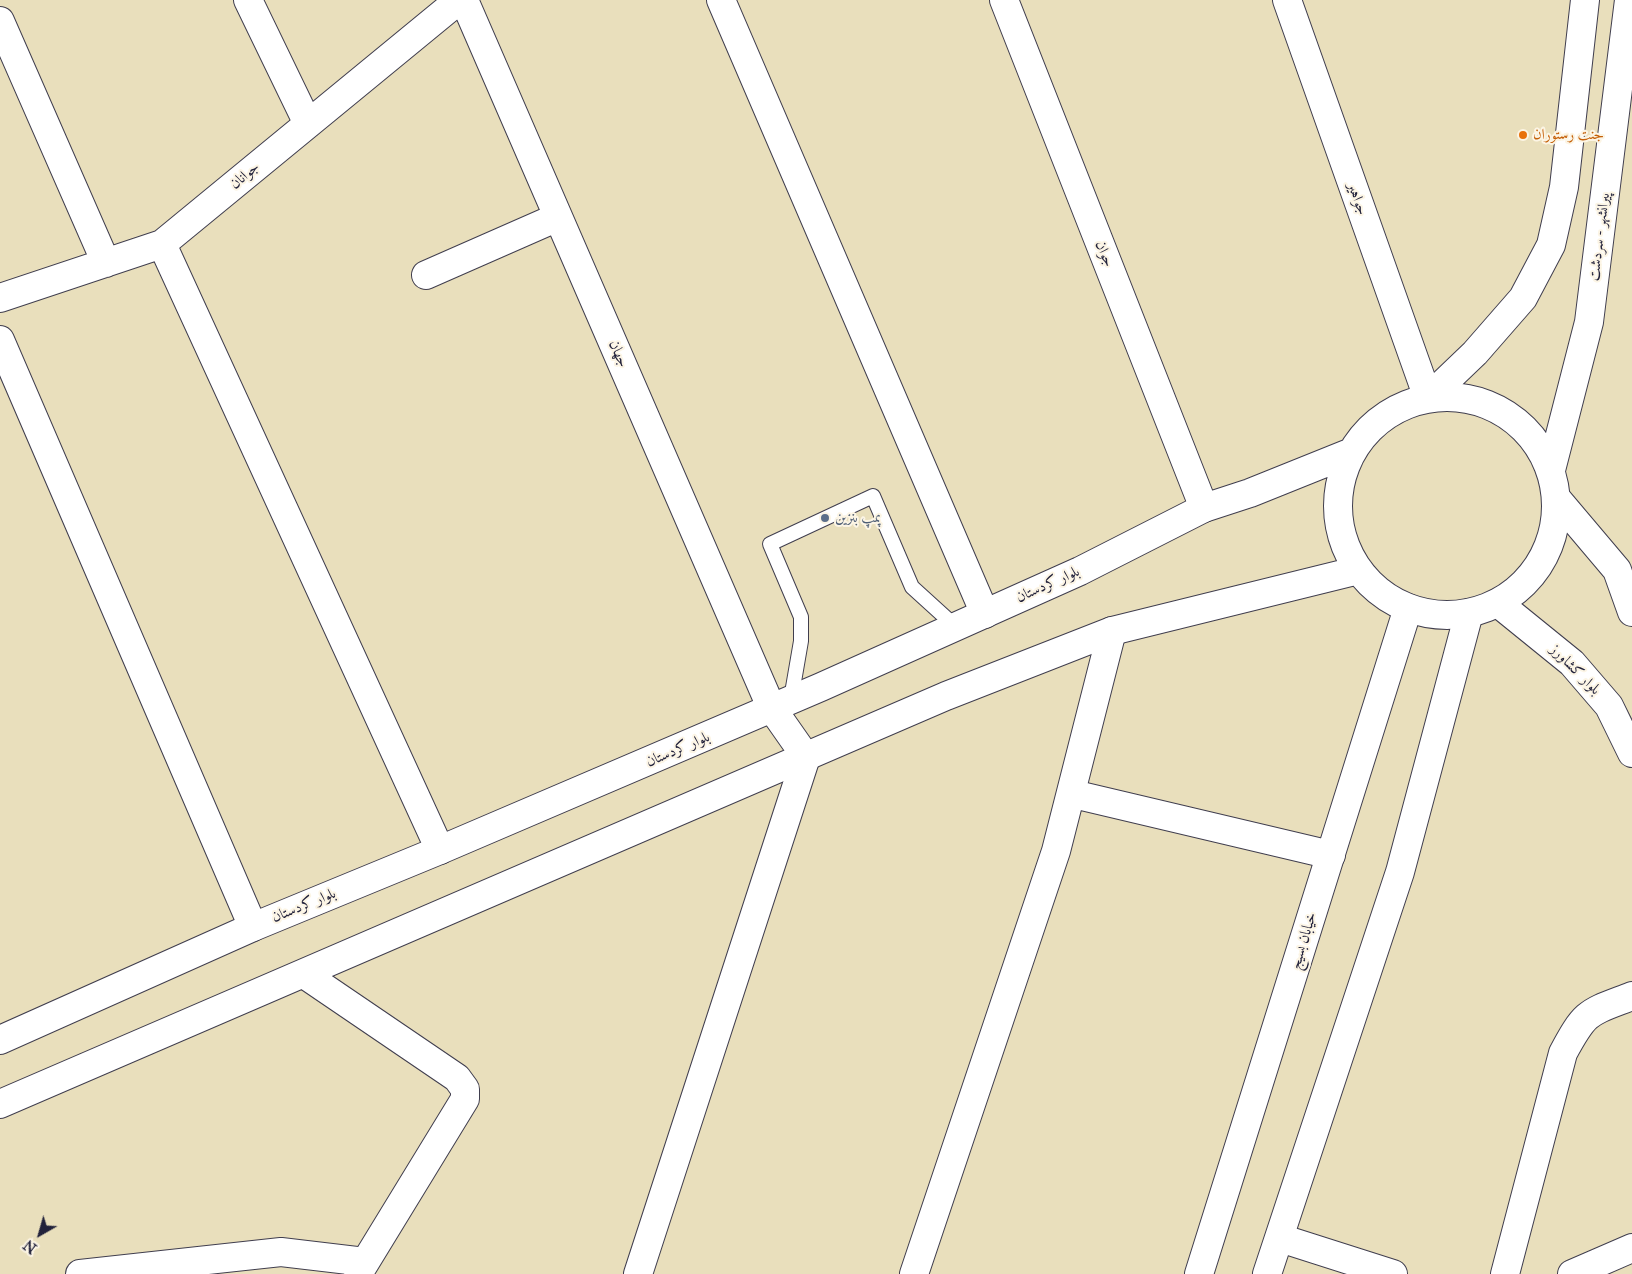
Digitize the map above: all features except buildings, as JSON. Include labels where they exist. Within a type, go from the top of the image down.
[{"type":"street","points":[[248,0],[308,124]]},
{"type":"street","name":"جوانان","points":[[0,298],[162,244],[459,0]]},
{"type":"street","name":"جهان","points":[[464,0],[558,217],[806,757]]},
{"type":"street","points":[[721,0],[984,614]]},
{"type":"street","name":"جوان","points":[[1004,0],[1204,508]]},
{"type":"street","name":"جواهیر","points":[[1287,0],[1428,398]]},
{"type":"street","points":[[1428,398],[1475,353],[1523,298],[1551,245],[1564,188],[1585,0]]},
{"type":"street","name":"پیرانشهر - سردشت","points":[[1551,470],[1589,322],[1629,0]]},
{"type":"street","points":[[0,21],[106,262]]},
{"type":"street","points":[[426,275],[558,217]]},
{"type":"street","points":[[162,244],[440,850]]},
{"type":"street","points":[[0,340],[253,927]]},
{"type":"street","points":[[1459,396],[1489,404],[1521,426],[1537,443],[1551,470],[1557,499],[1554,530],[1543,560],[1524,585],[1498,603],[1469,613],[1438,615],[1408,608],[1381,592],[1359,570],[1344,542],[1338,512],[1340,481],[1352,452],[1371,426],[1398,408],[1428,398],[1459,396]]},
{"type":"street","name":"بلوار کردستان","points":[[0,1040],[253,927],[708,737],[1080,571],[1204,508],[1250,493],[1352,452]]},
{"type":"street","points":[[1557,499],[1624,567],[1632,612]]},
{"type":"street","points":[[0,1104],[946,696],[1112,631],[1359,570]]},
{"type":"street","name":"بلوار کشاورز","points":[[1498,603],[1572,663],[1609,706],[1632,753]]},
{"type":"street","name":"خیابان بسیج","points":[[1199,1274],[1408,608]]},
{"type":"street","points":[[1268,1274],[1400,872],[1469,613]]},
{"type":"street","points":[[914,1274],[1056,851],[1112,631]]},
{"type":"street","points":[[638,1274],[806,757]]},
{"type":"street","points":[[1072,794],[1331,855]]},
{"type":"street","points":[[80,1274],[281,1252],[362,1268],[465,1099],[465,1089],[457,1078],[304,974]]},
{"type":"street","points":[[1504,1274],[1563,1053],[1578,1024],[1590,1012],[1632,996]]},
{"type":"street","points":[[1280,1238],[1393,1274]]},
{"type":"street","points":[[1572,1274],[1632,1248]]},
{"type":"lane","points":[[781,703],[801,641],[800,617],[770,544],[873,496],[912,587],[956,627]]},
{"type":"place","name":"جنت رستوران","points":[[1523,135]]},
{"type":"place","name":"پمپ بنزین","points":[[825,518]]}]
